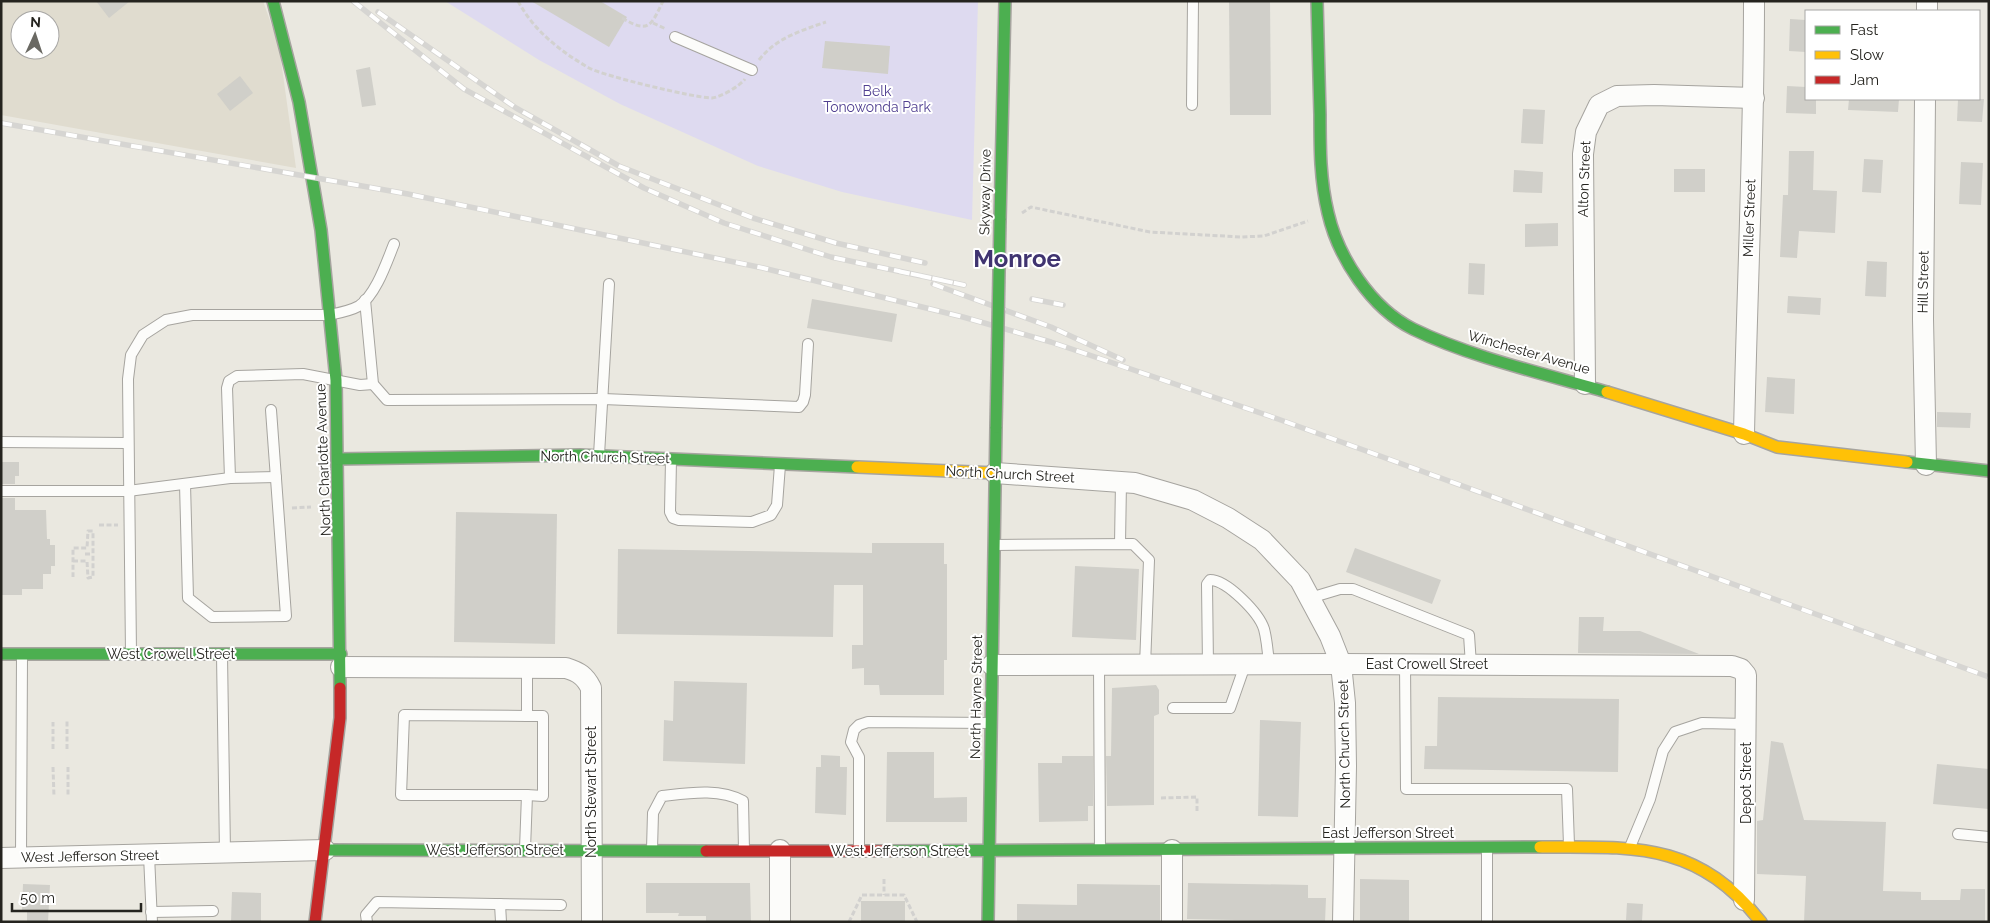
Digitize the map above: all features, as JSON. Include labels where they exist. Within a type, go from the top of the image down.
[{"type":"main road","name":"North Charlotte Avenue","points":[[273,1],[299,102],[321,230],[336,380],[341,660],[340,718],[315,922]]},
{"type":"main road","name":"Skyway Drive","points":[[995,473],[1005,1]]},
{"type":"main road","name":"Winchester Avenue","points":[[1317,1],[1323,185],[1328,214],[1340,246],[1363,286],[1386,311],[1412,328],[1448,344],[1585,384],[1744,434],[1777,447],[1989,471]]},
{"type":"main road","name":"North Church Street","points":[[338,459],[599,456],[995,473]]},
{"type":"main road","name":"North Hayne Street","points":[[988,922],[995,473]]},
{"type":"main road","name":"West Crowell Street","points":[[1,654],[222,654],[341,660]]},
{"type":"main road","name":"East Jefferson Street","points":[[989,851],[1487,847],[1630,848],[1650,850],[1689,860],[1717,876],[1744,900],[1761,922]]},
{"type":"main road","name":"West Jefferson Street","points":[[325,850],[989,851]]},
{"type":"street","name":"Miller Street","points":[[1744,434],[1754,98],[1754,1]]},
{"type":"street","name":"Alton Street","points":[[1585,384],[1582,154],[1586,132],[1599,105],[1617,96],[1754,98]]},
{"type":"street","name":"Hill Street","points":[[1925,100],[1923,318],[1926,465]]},
{"type":"street","name":"North Church Street","points":[[995,473],[1121,482],[1178,494],[1228,518],[1262,540],[1300,580],[1330,636],[1341,664],[1345,703],[1343,922]]},
{"type":"street","name":"West Crowell Street","points":[[341,660],[566,668],[575,670]]},
{"type":"street","name":"East Crowell Street","points":[[992,666],[1405,664],[1732,666],[1741,669]]},
{"type":"street","name":"Depot Street","points":[[1741,669],[1746,675],[1744,900]]},
{"type":"street","name":"North Stewart Street","points":[[575,670],[586,678],[591,688],[592,922]]},
{"type":"street","name":"West Jefferson Street","points":[[11,858],[325,850]]},
{"type":"street","points":[[780,850],[780,922]]},
{"type":"street","points":[[1172,850],[1172,922]]},
{"type":"lane","points":[[1192,105],[1193,1]]},
{"type":"lane","points":[[675,37],[752,70]]},
{"type":"lane","points":[[130,653],[128,379],[131,355],[143,335],[166,320],[192,315],[329,315],[350,310],[365,300],[379,280],[394,244]]},
{"type":"lane","points":[[599,456],[609,284]]},
{"type":"lane","points":[[365,300],[373,384],[387,400],[603,399],[799,407],[805,395],[808,344]]},
{"type":"lane","points":[[230,478],[227,388],[229,381],[237,376],[303,374],[373,384]]},
{"type":"lane","points":[[185,484],[188,598],[212,617],[286,616],[271,410]]},
{"type":"lane","points":[[1,442],[128,443]]},
{"type":"lane","points":[[671,459],[670,512],[673,518],[679,520],[752,522],[771,515],[777,505],[780,464]]},
{"type":"lane","points":[[1,492],[128,491],[230,478],[276,477]]},
{"type":"lane","points":[[1120,544],[1121,482]]},
{"type":"lane","points":[[994,545],[1133,544],[1149,560],[1145,666]]},
{"type":"lane","points":[[1208,666],[1207,584],[1210,580],[1222,582],[1258,618],[1264,629],[1270,665]]},
{"type":"lane","points":[[1310,598],[1340,588],[1353,590],[1469,635],[1471,665]]},
{"type":"lane","points":[[11,858],[22,654]]},
{"type":"lane","points":[[222,654],[224,853]]},
{"type":"lane","points":[[1405,664],[1406,789],[1567,789],[1569,847]]},
{"type":"lane","points":[[1173,708],[1230,708],[1245,665]]},
{"type":"lane","points":[[1099,666],[1100,850]]},
{"type":"lane","points":[[527,668],[527,716]]},
{"type":"lane","points":[[404,715],[543,716],[543,796],[527,795],[401,795],[404,715]]},
{"type":"lane","points":[[859,851],[859,757],[851,742],[852,735],[859,725],[868,722],[991,723]]},
{"type":"lane","points":[[1630,848],[1650,800],[1663,752],[1676,732],[1702,723],[1746,724]]},
{"type":"lane","points":[[652,850],[654,813],[662,796],[692,793],[730,794],[744,801],[744,850]]},
{"type":"lane","points":[[525,850],[527,795]]},
{"type":"lane","points":[[1958,834],[1989,837]]},
{"type":"lane","points":[[1486,922],[1487,847]]},
{"type":"lane","points":[[149,854],[151,917],[213,911]]},
{"type":"lane","points":[[366,922],[366,915],[377,902],[561,905]]},
{"type":"lane","points":[[500,904],[501,922]]},
{"type":"path","points":[[518,1],[548,42],[592,69],[657,87],[713,98],[742,84],[767,50],[788,35],[826,22]]},
{"type":"path","points":[[622,18],[636,26],[648,26],[653,23],[663,1]]},
{"type":"path","points":[[1020,218],[1023,211],[1031,207],[1150,232],[1240,237],[1264,236],[1316,219]]},
{"type":"path","points":[[296,508],[311,508]]},
{"type":"path","points":[[99,525],[129,525]]},
{"type":"path","points":[[73,562],[88,561],[88,578],[94,577],[93,532],[88,531],[88,548],[73,548],[73,562],[73,577]]},
{"type":"path","points":[[85,554],[91,554]]},
{"type":"path","points":[[67,721],[67,749]]},
{"type":"path","points":[[53,722],[53,749]]},
{"type":"path","points":[[53,767],[54,797]]},
{"type":"path","points":[[68,767],[68,797]]},
{"type":"path","points":[[1161,798],[1197,796],[1196,812]]},
{"type":"path","points":[[884,879],[884,895]]},
{"type":"path","points":[[849,922],[860,897],[884,895],[906,897],[917,922]]},
{"type":"shaded area","points":[[1,1],[263,1],[279,46],[296,168],[1,115]]},
{"type":"green space","name":"Belk Tonowonda Park","points":[[445,1],[978,1],[972,220],[842,192],[758,166],[620,104],[539,60]]},
{"type":"building","points":[[96,1],[130,1],[109,18]]},
{"type":"building","points":[[531,1],[600,1],[627,17],[609,47]]},
{"type":"building","points":[[1229,1],[1270,1],[1271,115],[1230,115]]},
{"type":"building","points":[[1790,19],[1805,20],[1805,52],[1789,51]]},
{"type":"building","points":[[825,41],[890,46],[888,74],[822,68]]},
{"type":"building","points":[[370,67],[376,105],[362,107],[356,70]]},
{"type":"building","points":[[240,76],[253,93],[230,111],[217,94]]},
{"type":"building","points":[[1787,86],[1805,87],[1805,100],[1816,100],[1816,114],[1786,113]]},
{"type":"building","points":[[1984,99],[1982,122],[1957,121],[1958,100]]},
{"type":"building","points":[[1849,100],[1899,100],[1898,112],[1848,110]]},
{"type":"building","points":[[1523,109],[1545,110],[1543,144],[1521,143]]},
{"type":"building","points":[[1789,151],[1814,151],[1813,190],[1837,191],[1835,233],[1799,231],[1797,258],[1780,257],[1783,195],[1788,195]]},
{"type":"building","points":[[1864,159],[1883,160],[1881,193],[1862,192]]},
{"type":"building","points":[[1961,162],[1983,163],[1981,205],[1959,204]]},
{"type":"building","points":[[1674,169],[1705,169],[1705,192],[1674,192]]},
{"type":"building","points":[[1514,170],[1543,172],[1542,193],[1513,192]]},
{"type":"building","points":[[1558,223],[1558,246],[1525,247],[1525,224]]},
{"type":"building","points":[[1867,261],[1887,262],[1886,297],[1865,296]]},
{"type":"building","points":[[1469,263],[1485,264],[1484,295],[1468,294]]},
{"type":"building","points":[[1788,296],[1821,298],[1820,315],[1787,313]]},
{"type":"building","points":[[812,299],[897,314],[892,342],[807,328]]},
{"type":"building","points":[[1767,377],[1795,379],[1794,414],[1765,412]]},
{"type":"building","points":[[1937,412],[1971,413],[1970,428],[1937,427]]},
{"type":"building","points":[[1,462],[19,462],[19,476],[15,476],[15,484],[1,484]]},
{"type":"building","points":[[1,498],[15,498],[15,510],[46,510],[47,539],[50,539],[50,545],[55,545],[55,566],[51,566],[51,574],[43,574],[43,589],[22,589],[22,595],[1,595]]},
{"type":"building","points":[[456,512],[557,514],[555,644],[454,642]]},
{"type":"building","points":[[872,543],[944,543],[944,564],[947,564],[947,660],[944,660],[944,695],[880,695],[879,685],[864,685],[864,668],[852,669],[852,645],[863,645],[863,585],[834,585],[833,637],[617,634],[618,549],[872,553]]},
{"type":"building","points":[[1355,548],[1441,580],[1432,604],[1346,572]]},
{"type":"building","points":[[1075,566],[1139,569],[1136,640],[1072,637]]},
{"type":"building","points":[[1579,617],[1604,617],[1603,631],[1640,631],[1699,654],[1578,653]]},
{"type":"building","points":[[674,681],[747,683],[745,764],[663,761],[664,720],[673,721]]},
{"type":"building","points":[[1156,685],[1159,690],[1159,714],[1154,716],[1154,805],[1107,806],[1106,756],[1111,756],[1112,688]]},
{"type":"building","points":[[1438,697],[1619,699],[1618,772],[1424,769],[1425,746],[1437,746]]},
{"type":"building","points":[[1260,720],[1301,722],[1298,817],[1258,816]]},
{"type":"building","points":[[1771,741],[1783,743],[1804,820],[1886,822],[1883,891],[1921,892],[1921,900],[1960,900],[1961,889],[1985,889],[1985,922],[1804,922],[1806,876],[1757,874],[1757,821],[1763,820]]},
{"type":"building","points":[[887,752],[934,752],[934,798],[967,797],[967,822],[886,822]]},
{"type":"building","points":[[821,755],[840,756],[840,767],[847,767],[846,815],[815,813],[816,767],[821,767]]},
{"type":"building","points":[[1062,756],[1093,756],[1093,806],[1088,806],[1088,821],[1039,822],[1038,763],[1062,763]]},
{"type":"building","points":[[1937,764],[1989,769],[1989,809],[1933,804]]},
{"type":"building","points":[[1360,879],[1409,880],[1409,922],[1360,922]]},
{"type":"building","points":[[646,883],[750,883],[751,922],[706,922],[706,916],[678,916],[679,913],[646,913]]},
{"type":"building","points":[[1188,883],[1308,885],[1308,898],[1326,898],[1325,922],[1187,919]]},
{"type":"building","points":[[23,884],[50,885],[48,922],[27,922],[27,911],[22,911]]},
{"type":"building","points":[[1077,884],[1160,885],[1160,922],[1017,922],[1017,904],[1077,905]]},
{"type":"building","points":[[232,892],[261,893],[261,922],[231,922]]},
{"type":"building","points":[[861,901],[905,901],[905,922],[861,922]]},
{"type":"building","points":[[1627,903],[1643,904],[1642,921],[1626,920]]},
{"type":"railway","points":[[353,1],[464,89],[644,188],[724,223],[831,257],[964,285],[894,270]]},
{"type":"railway","points":[[378,12],[516,108],[619,166],[753,218],[836,243],[925,263]]},
{"type":"railway","points":[[1,123],[408,194],[763,268],[963,317],[1051,342],[1278,419],[1989,677]]},
{"type":"railway","points":[[933,284],[1051,327],[1123,360]]},
{"type":"railway","points":[[1032,299],[1063,305]]},
{"type":"traffic: fast","points":[[273,1],[299,102],[321,230],[336,380],[340,688]]},
{"type":"traffic: fast","points":[[1000,220],[1005,1]]},
{"type":"traffic: fast","points":[[1317,1],[1320,152],[1323,188],[1333,230],[1348,264],[1358,280],[1370,295],[1398,320],[1435,339],[1533,372],[1607,392]]},
{"type":"traffic: fast","points":[[996,427],[1000,220]]},
{"type":"traffic: fast","points":[[988,922],[996,427]]},
{"type":"traffic: fast","points":[[338,459],[580,455],[857,467]]},
{"type":"traffic: fast","points":[[1907,462],[1989,471]]},
{"type":"traffic: fast","points":[[1,654],[341,654]]},
{"type":"traffic: fast","points":[[890,851],[1540,847]]},
{"type":"traffic: fast","points":[[325,850],[706,851]]},
{"type":"traffic: slow","points":[[1607,392],[1744,434],[1777,447],[1907,462]]},
{"type":"traffic: slow","points":[[857,467],[995,473]]},
{"type":"traffic: slow","points":[[1540,847],[1605,847],[1634,849],[1662,854],[1688,863],[1713,876],[1737,896],[1761,922]]},
{"type":"traffic: jam","points":[[315,922],[340,718],[340,688]]},
{"type":"traffic: jam","points":[[706,851],[890,851]]},
{"type":"district","name":"Monroe","points":[[1017,258]]}]
